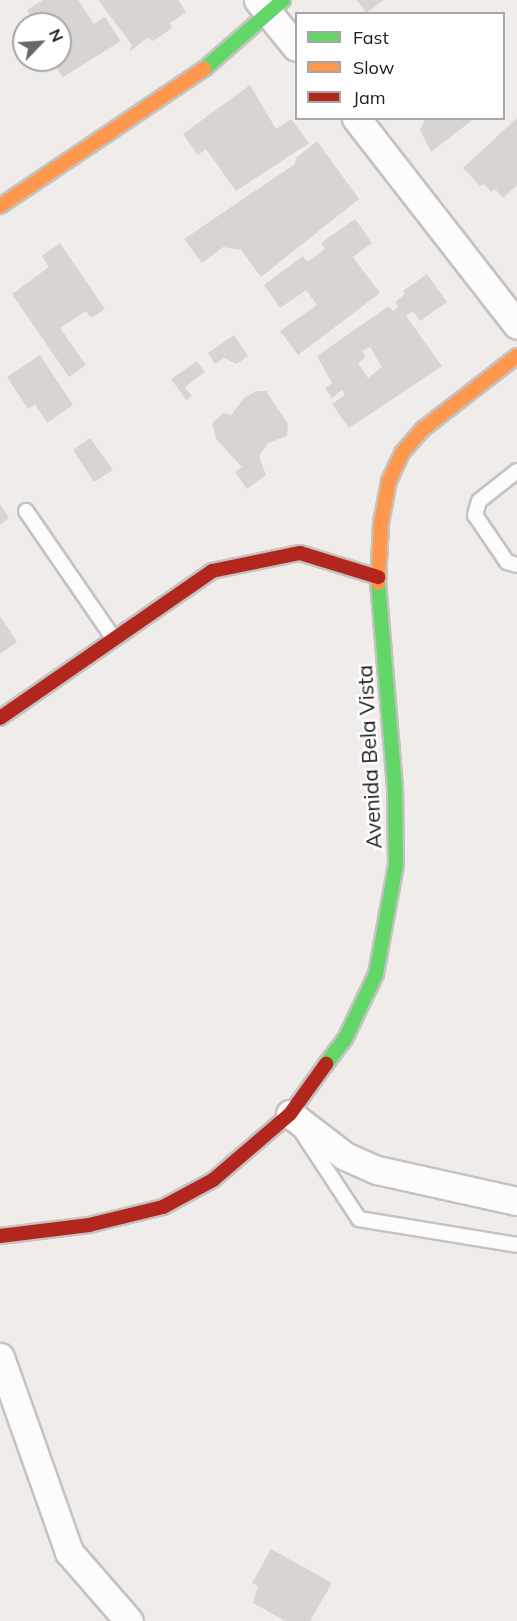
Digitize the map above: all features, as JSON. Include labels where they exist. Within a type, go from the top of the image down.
[{"type":"street","points":[[0,206],[202,70],[269,4],[295,44]]},
{"type":"street","points":[[358,120],[517,325]]},
{"type":"street","name":"Avenida Bela Vista","points":[[0,1236],[89,1225],[164,1207],[213,1180],[290,1114],[345,1040],[376,974],[387,929],[396,864],[395,788],[378,577],[381,522],[389,481],[402,453],[423,429],[517,356]]},
{"type":"street","points":[[0,718],[212,571],[257,558],[300,553],[378,577]]},
{"type":"street","points":[[290,1114],[345,1156],[377,1170],[517,1201]]},
{"type":"street","points":[[0,1357],[69,1552],[129,1621]]},
{"type":"lane","points":[[517,471],[479,501],[475,515],[507,562],[517,565]]},
{"type":"lane","points":[[26,511],[114,639]]},
{"type":"lane","points":[[290,1114],[359,1219],[517,1245]]},
{"type":"building","points":[[43,0],[78,0],[94,24],[105,17],[121,41],[72,71],[72,12],[28,12],[27,10]]},
{"type":"building","points":[[98,0],[178,0],[186,12],[170,23],[172,28],[153,41],[147,38],[129,52],[132,45]]},
{"type":"building","points":[[357,0],[384,0],[367,12]]},
{"type":"building","points":[[59,72],[71,72],[63,77]]},
{"type":"building","points":[[250,85],[276,129],[291,119],[309,143],[236,191],[206,149],[198,155],[183,134]]},
{"type":"building","points":[[517,118],[517,185],[503,198],[495,189],[491,192],[484,184],[480,186],[463,168]]},
{"type":"building","points":[[425,120],[472,120],[431,152],[420,130]]},
{"type":"building","points":[[317,141],[359,199],[261,277],[241,250],[223,247],[202,263],[184,239],[295,164],[296,158]]},
{"type":"building","points":[[355,219],[372,243],[353,257],[380,293],[298,355],[280,331],[317,305],[306,290],[280,308],[264,285],[303,256],[307,262],[325,249],[321,243]]},
{"type":"building","points":[[60,243],[105,309],[91,318],[86,311],[60,328],[86,365],[69,377],[12,294],[49,267],[42,256]]},
{"type":"building","points":[[427,274],[447,302],[420,321],[413,311],[406,316],[442,366],[349,428],[332,404],[345,395],[342,390],[332,398],[325,388],[332,383],[317,356],[389,306],[393,311],[398,307],[395,302],[405,294],[403,291]],"holes":[[[370,347],[382,367],[368,378],[358,363],[366,357],[362,351]]]},
{"type":"building","points":[[234,335],[248,356],[237,364],[224,358],[215,364],[208,353]]},
{"type":"building","points":[[40,355],[73,405],[47,423],[35,404],[28,409],[7,377]]},
{"type":"building","points":[[197,361],[205,372],[185,387],[192,396],[186,400],[171,379]]},
{"type":"building","points":[[257,391],[266,391],[288,424],[287,436],[268,443],[259,456],[266,475],[247,489],[235,472],[242,467],[216,439],[212,423],[223,413],[231,415],[244,398]]},
{"type":"building","points":[[90,438],[113,470],[94,482],[73,450]]},
{"type":"building","points":[[0,504],[9,518],[0,525]]},
{"type":"building","points":[[0,616],[17,642],[0,654]]},
{"type":"building","points":[[271,1549],[332,1583],[310,1621],[285,1621],[253,1603],[258,1586],[252,1583]]},
{"type":"traffic: fast","points":[[204,69],[283,0]]},
{"type":"traffic: fast","points":[[326,1064],[345,1039],[376,974],[396,865],[395,788],[378,583]]},
{"type":"traffic: slow","points":[[0,206],[204,69]]},
{"type":"traffic: slow","points":[[378,583],[381,523],[389,481],[402,453],[423,429],[517,356]]},
{"type":"traffic: jam","points":[[0,718],[212,571],[300,553],[378,577]]},
{"type":"traffic: jam","points":[[0,1236],[89,1225],[163,1207],[213,1180],[290,1114],[326,1064]]}]
